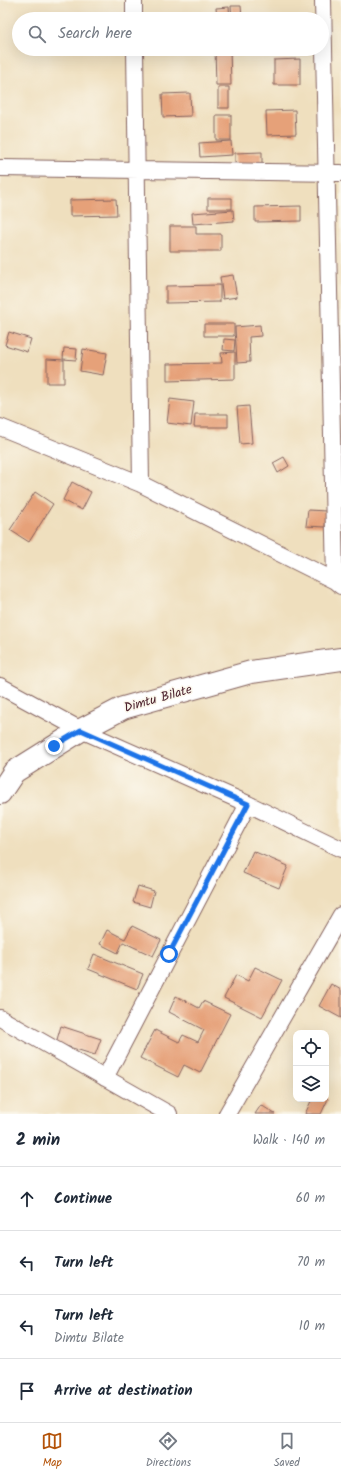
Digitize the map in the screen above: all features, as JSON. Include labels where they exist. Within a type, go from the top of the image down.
[{"type":"main road","name":"Dimtu Bilate","points":[[0,793],[14,772],[81,730],[124,708],[251,672],[341,659]]},
{"type":"street","points":[[134,0],[134,12]]},
{"type":"street","points":[[323,0],[324,12]]},
{"type":"street","points":[[135,56],[141,484]]},
{"type":"street","points":[[0,427],[141,484],[338,583],[334,173],[327,56]]},
{"type":"street","points":[[0,168],[334,173]]},
{"type":"street","points":[[0,686],[81,730],[248,804],[341,849]]},
{"type":"street","points":[[105,1078],[248,804]]},
{"type":"street","points":[[227,1114],[341,915]]},
{"type":"street","points":[[0,1018],[164,1113]]},
{"type":"building","points":[[231,6],[241,6],[241,12],[231,12]]},
{"type":"building","points":[[229,7],[229,12],[216,12],[216,8]]},
{"type":"building","points":[[215,56],[230,56],[231,85],[216,85]]},
{"type":"building","points":[[300,59],[300,85],[274,85],[274,60]]},
{"type":"building","points":[[218,87],[229,87],[229,108],[218,108]]},
{"type":"building","points":[[190,93],[191,116],[163,117],[162,94]]},
{"type":"building","points":[[295,110],[296,134],[267,135],[266,111]]},
{"type":"building","points":[[216,115],[231,115],[231,140],[216,140]]},
{"type":"building","points":[[231,141],[232,155],[200,157],[199,143]]},
{"type":"building","points":[[262,152],[262,163],[235,165],[235,153]]},
{"type":"building","points":[[208,198],[232,198],[232,209],[208,209]]},
{"type":"building","points":[[116,199],[117,215],[70,216],[70,200]]},
{"type":"building","points":[[301,206],[301,221],[255,222],[255,207]]},
{"type":"building","points":[[233,210],[234,221],[193,224],[192,213]]},
{"type":"building","points":[[170,226],[196,226],[196,234],[221,234],[221,251],[170,251]]},
{"type":"building","points":[[233,275],[237,297],[223,299],[220,277]]},
{"type":"building","points":[[220,285],[220,302],[166,303],[166,286]]},
{"type":"building","points":[[204,324],[234,324],[234,336],[204,336]]},
{"type":"building","points":[[260,325],[261,336],[249,337],[250,362],[237,363],[235,327]]},
{"type":"building","points":[[9,332],[31,339],[27,352],[5,345]]},
{"type":"building","points":[[224,339],[235,340],[234,351],[223,350]]},
{"type":"building","points":[[64,348],[77,349],[76,360],[63,359]]},
{"type":"building","points":[[83,349],[107,353],[103,375],[80,371]]},
{"type":"building","points":[[235,352],[235,379],[167,381],[167,364],[222,363],[221,353]]},
{"type":"building","points":[[47,359],[64,360],[64,383],[47,383]]},
{"type":"building","points":[[170,399],[194,402],[191,426],[167,423]]},
{"type":"building","points":[[249,406],[252,443],[240,444],[237,407]]},
{"type":"building","points":[[195,414],[228,414],[228,427],[194,427]]},
{"type":"building","points":[[284,457],[289,466],[278,473],[273,463]]},
{"type":"building","points":[[72,482],[91,492],[82,510],[63,500]]},
{"type":"building","points":[[35,492],[53,504],[29,542],[10,530]]},
{"type":"building","points":[[308,510],[326,511],[325,527],[306,526]]},
{"type":"building","points":[[253,851],[288,866],[279,888],[243,873]]},
{"type":"building","points":[[138,886],[154,891],[150,907],[133,902]]},
{"type":"building","points":[[132,926],[161,940],[153,956],[123,942],[118,953],[100,944],[107,930],[125,939]]},
{"type":"building","points":[[94,954],[143,974],[137,989],[88,969]]},
{"type":"building","points":[[255,967],[282,980],[262,1017],[224,998],[236,975],[248,981]]},
{"type":"building","points":[[331,984],[341,990],[341,1018],[319,1006]]},
{"type":"building","points":[[176,996],[199,1008],[203,1001],[230,1014],[200,1073],[184,1065],[178,1077],[140,1058],[155,1030],[179,1042],[183,1035],[198,1042],[204,1030],[169,1012]]},
{"type":"building","points":[[61,1026],[101,1039],[95,1055],[56,1043]]},
{"type":"building","points":[[311,1102],[327,1102],[321,1114],[305,1114]]},
{"type":"building","points":[[261,1105],[275,1114],[255,1114]]},
{"type":"route","points":[[54,746],[81,730],[248,804],[169,954]]}]
